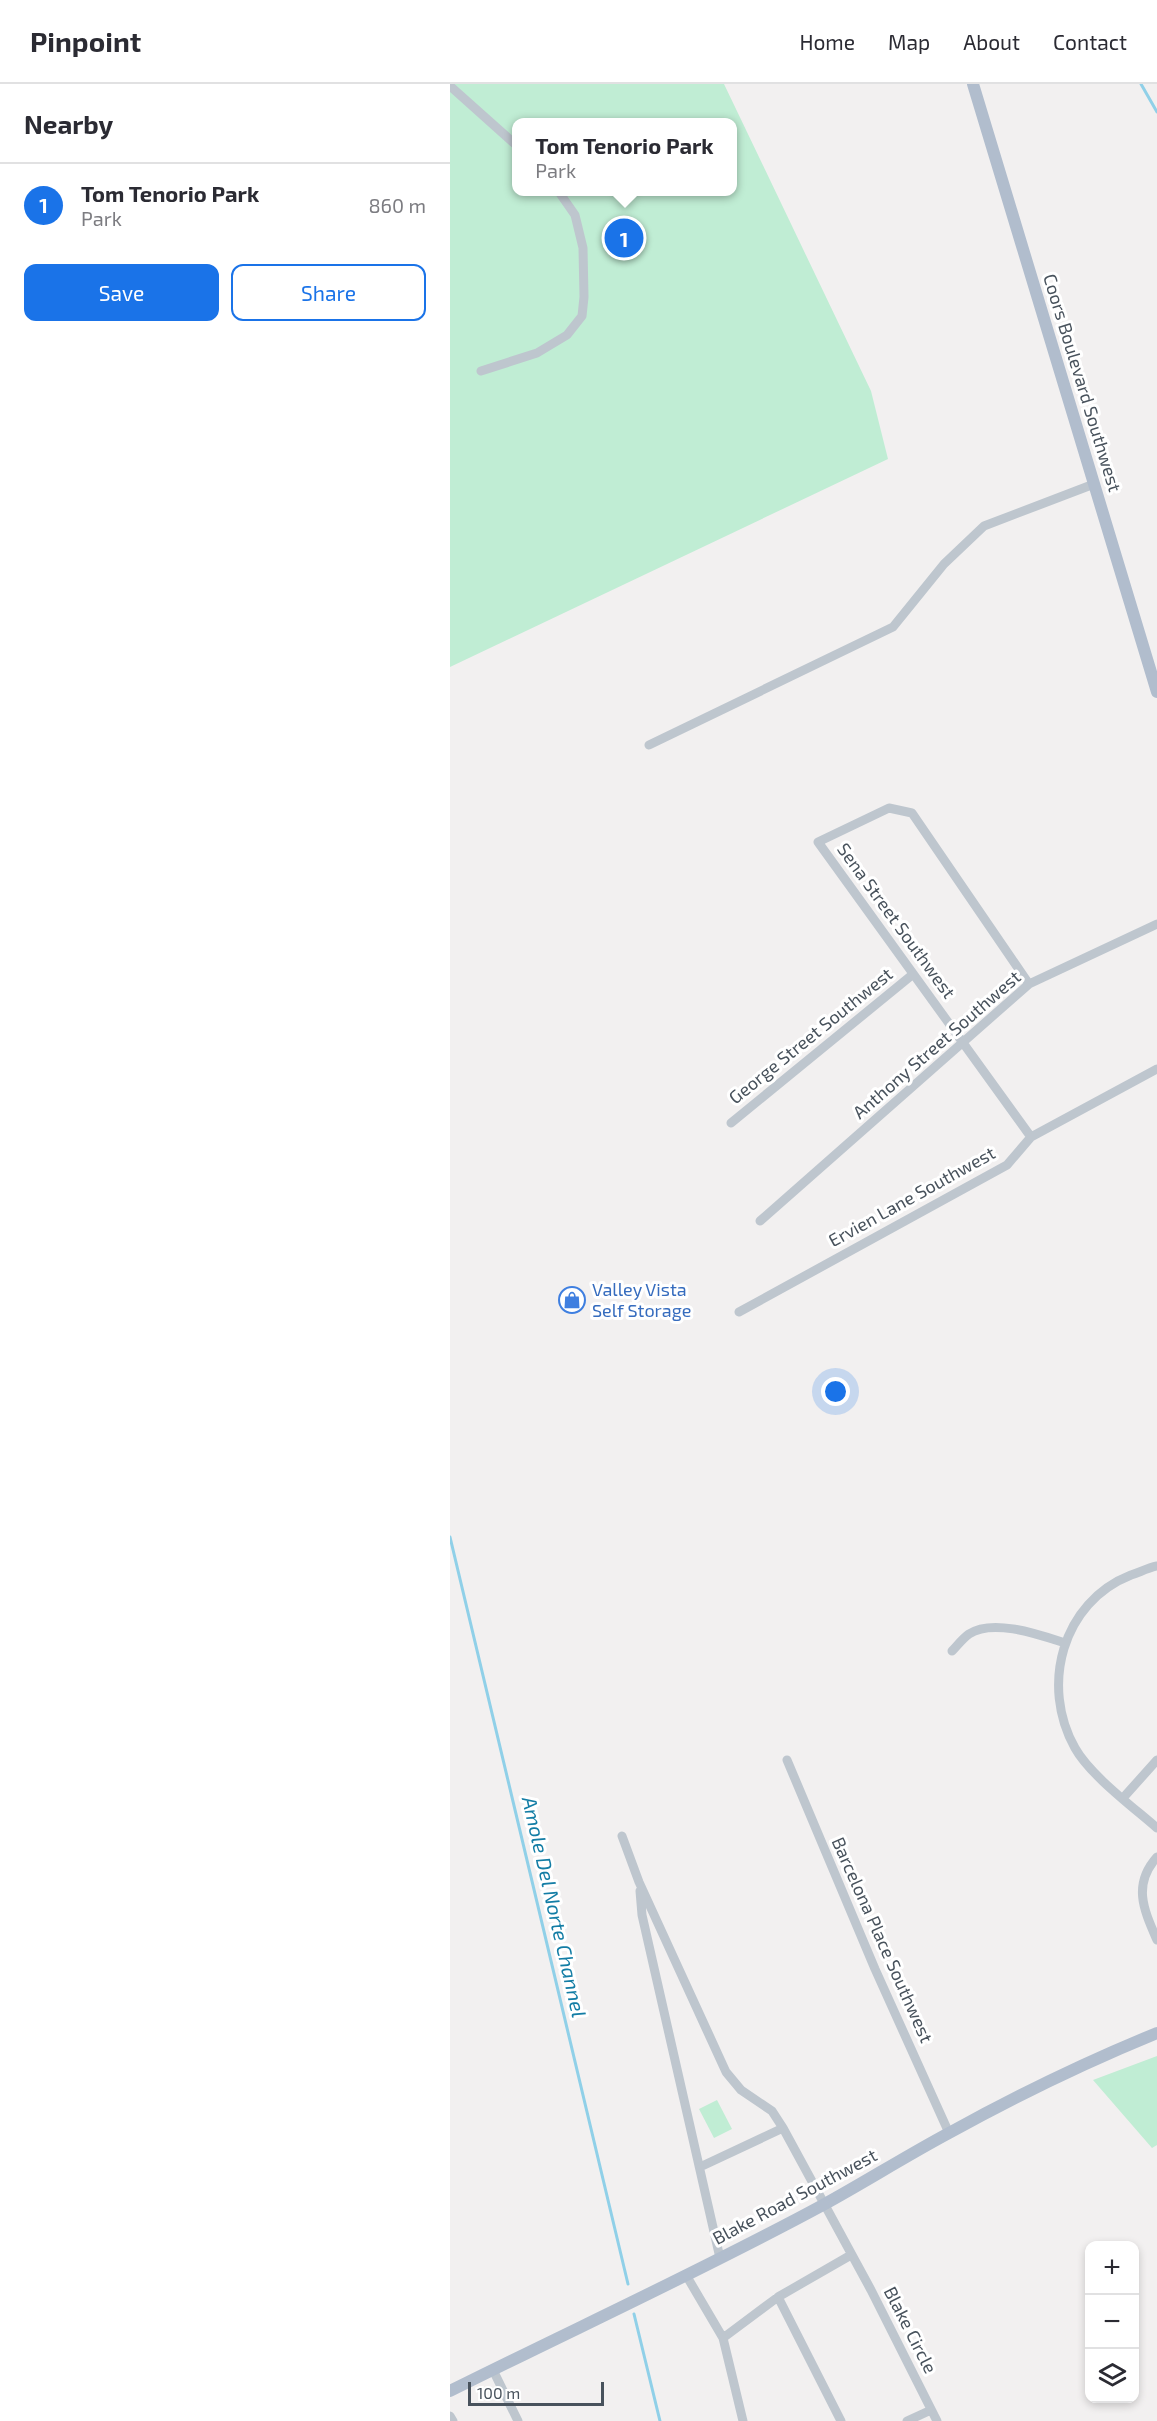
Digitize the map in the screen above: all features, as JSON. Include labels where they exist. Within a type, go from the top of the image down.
[{"type":"main road","name":"Coors Boulevard Southwest","points":[[973,84],[1157,692]]},
{"type":"main road","name":"Blake Road Southwest","points":[[450,2391],[823,2205],[949,2133],[1058,2077],[1157,2033]]},
{"type":"street","points":[[450,86],[512,141]]},
{"type":"street","points":[[481,371],[537,352],[567,335],[582,316],[585,297],[583,248],[575,215],[561,196]]},
{"type":"street","points":[[649,745],[892,627],[945,564],[984,526],[1094,484]]},
{"type":"street","name":"Sena Street Southwest","points":[[1029,984],[912,813],[889,808],[818,842],[1031,1137]]},
{"type":"street","name":"Anthony Street Southwest","points":[[759,1221],[1029,984],[1157,924]]},
{"type":"street","name":"George Street Southwest","points":[[731,1123],[912,975]]},
{"type":"street","name":"Ervien Lane Southwest","points":[[739,1312],[1007,1165],[1031,1137],[1157,1069]]},
{"type":"street","points":[[1157,1566],[1124,1578],[1097,1596],[1078,1617],[1061,1655],[1058,1682],[1061,1709],[1067,1732],[1076,1750],[1088,1766],[1157,1828]]},
{"type":"street","points":[[952,1652],[968,1635],[988,1629],[1007,1628],[1026,1631],[1065,1643]]},
{"type":"street","name":"Barcelona Place Southwest","points":[[787,1760],[875,1969],[949,2133]]},
{"type":"street","points":[[1123,1798],[1157,1760]]},
{"type":"street","points":[[622,1836],[639,1882],[642,1914],[720,2258]]},
{"type":"street","points":[[1157,1857],[1145,1875],[1142,1898],[1157,1940]]},
{"type":"street","name":"Blake Circle","points":[[639,1882],[726,2072],[741,2090],[772,2111],[783,2128],[876,2300],[937,2421]]},
{"type":"street","points":[[700,2168],[783,2128]]},
{"type":"street","points":[[723,2338],[778,2297],[851,2255]]},
{"type":"street","points":[[686,2275],[723,2338],[743,2421]]},
{"type":"street","points":[[778,2297],[841,2421]]},
{"type":"street","points":[[493,2370],[518,2421]]},
{"type":"street","points":[[907,2421],[931,2410]]},
{"type":"street","points":[[450,2416],[453,2421]]},
{"type":"green space","points":[[450,84],[724,84],[871,391],[888,459],[450,667]]},
{"type":"green space","points":[[1157,2056],[1157,2145],[1152,2148],[1093,2080]]},
{"type":"green space","points":[[717,2100],[732,2129],[714,2138],[699,2109]]},
{"type":"waterway","points":[[1141,84],[1157,112]]},
{"type":"waterway","name":"Amole Del Norte Channel","points":[[450,1537],[628,2284]]},
{"type":"waterway","name":"Amole Del Norte Channel","points":[[634,2314],[660,2421]]},
{"type":"place","name":"Tom Tenorio Park","points":[[624,238]]},
{"type":"place","name":"Valley Vista Self Storage","points":[[572,1300]]}]
